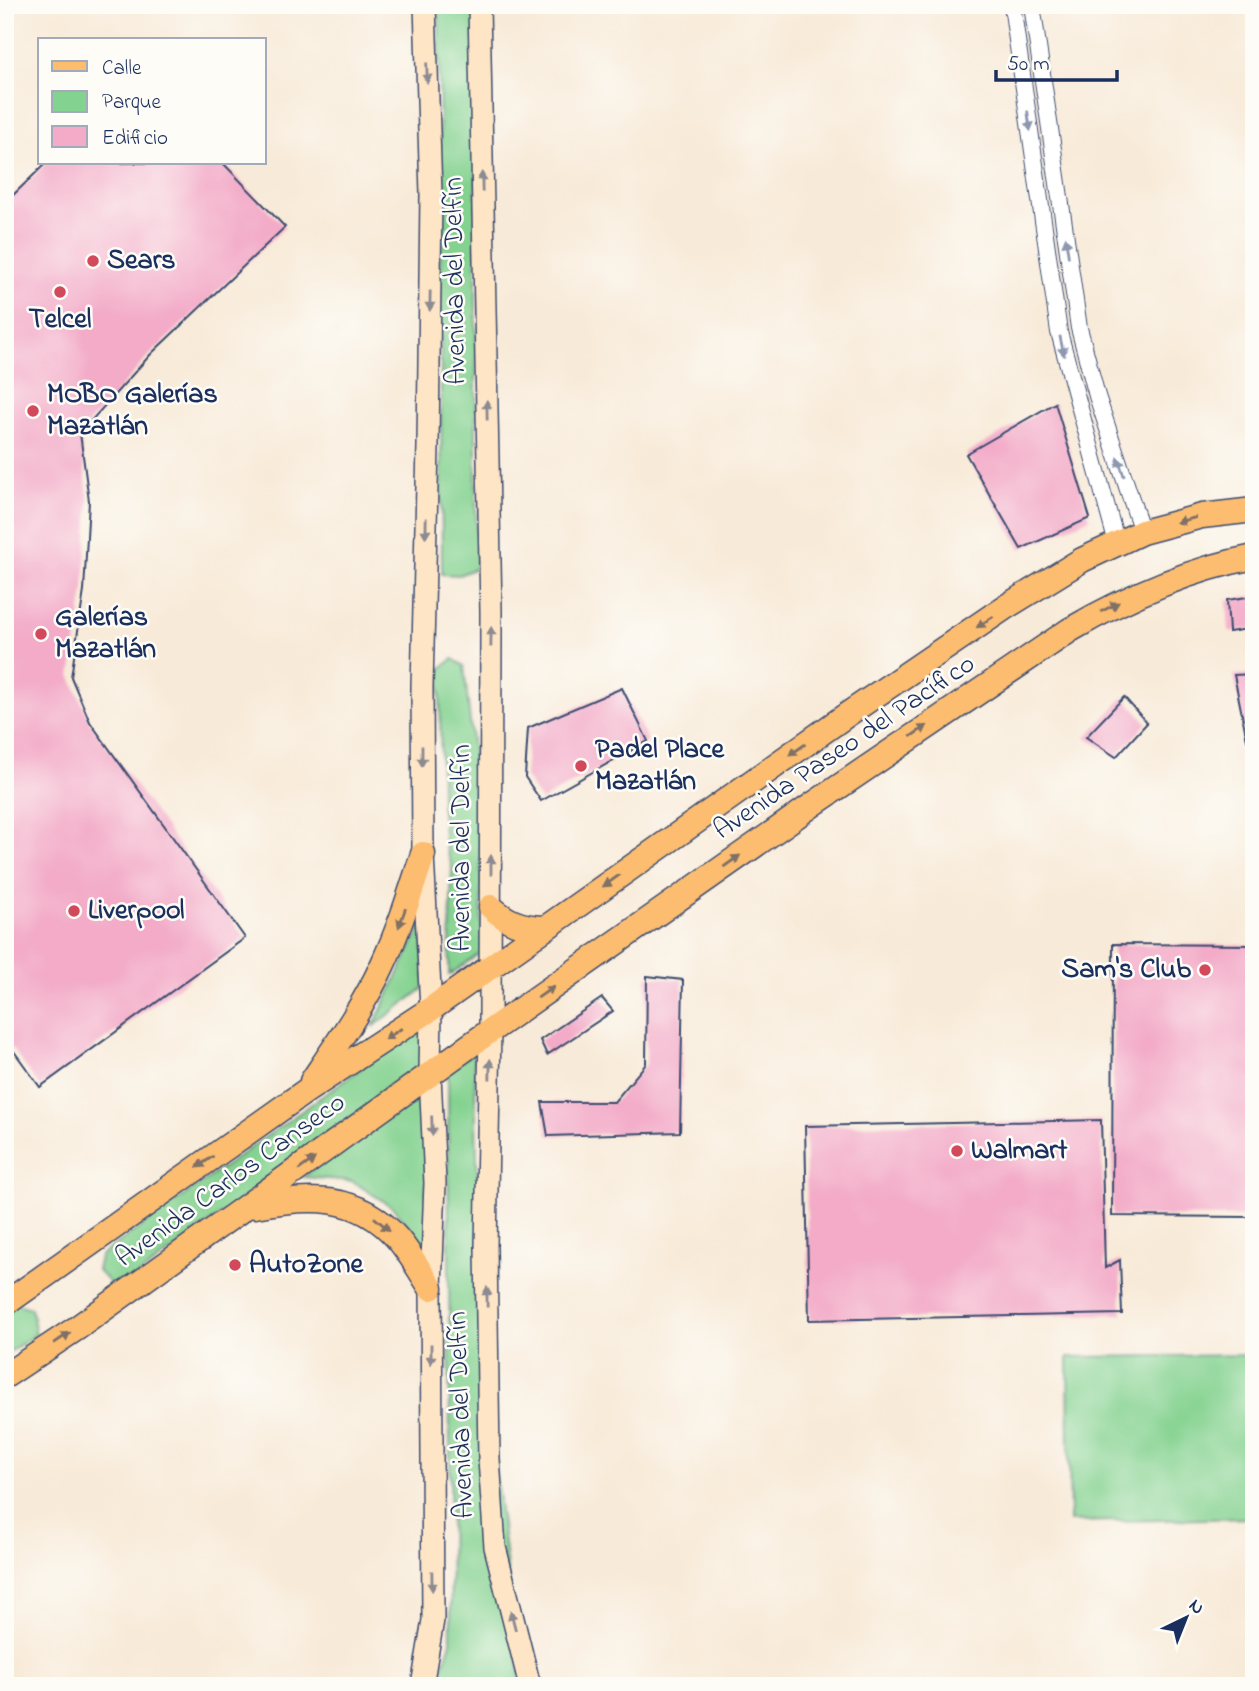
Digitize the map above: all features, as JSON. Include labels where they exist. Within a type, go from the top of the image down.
[{"type":"main road","name":"Avenida Paseo del Pacífico","points":[[489,967],[836,722],[993,616],[1082,560],[1142,532],[1202,516],[1254,510]]},
{"type":"main road","name":"Avenida Paseo del Pacífico","points":[[490,1031],[878,759],[1070,630],[1111,606],[1161,583],[1223,563],[1254,557]]},
{"type":"main road","points":[[306,1091],[356,1015],[382,966],[402,920],[423,853]]},
{"type":"main road","points":[[491,907],[513,923],[523,927],[543,928]]},
{"type":"main road","name":"Avenida Carlos Canseco","points":[[5,1304],[306,1091],[431,1009],[489,967]]},
{"type":"main road","name":"Avenida Carlos Canseco","points":[[5,1376],[247,1208],[490,1031]]},
{"type":"main road","points":[[247,1208],[294,1198],[315,1199],[354,1207],[367,1213],[397,1237],[431,1288]]},
{"type":"street","name":"Avenida del Delfín","points":[[422,1686],[433,1619],[431,1288],[435,1183],[430,1074],[431,1009],[423,853],[422,687],[431,194],[425,5]]},
{"type":"street","name":"Avenida del Delfín","points":[[479,5],[491,596],[491,907],[486,1247],[490,1472],[495,1547],[530,1686]]},
{"type":"street","points":[[1012,5],[1059,332],[1117,544]]},
{"type":"street","points":[[1032,5],[1079,328],[1097,396],[1142,532]]},
{"type":"street","points":[[1017,39],[1037,36]]},
{"type":"green space","points":[[439,5],[476,5],[476,568],[459,575],[442,574]]},
{"type":"green space","points":[[453,659],[464,666],[480,816],[482,952],[449,975],[452,867],[445,845],[441,801],[440,669]]},
{"type":"green space","points":[[422,925],[425,987],[373,1027]]},
{"type":"green space","points":[[424,1023],[427,1063],[117,1291],[97,1270],[100,1256]]},
{"type":"green space","points":[[474,1052],[483,1369],[520,1676],[518,1686],[437,1686],[451,1642],[448,1072]]},
{"type":"green space","points":[[423,1085],[428,1248],[394,1208],[352,1181],[303,1177]]},
{"type":"green space","points":[[14,1303],[31,1308],[36,1334],[5,1355],[5,1309]]},
{"type":"green space","points":[[1254,1355],[1254,1518],[1070,1522],[1068,1357]]},
{"type":"building","name":"Galerías Mazatlán","points":[[45,164],[224,164],[285,227],[151,354],[80,433],[89,501],[84,591],[71,677],[90,722],[245,938],[40,1087],[5,1039],[5,203]]},
{"type":"building","points":[[1055,403],[1090,518],[1021,549],[966,454]]},
{"type":"building","points":[[1254,596],[1254,628],[1229,632],[1227,600]]},
{"type":"building","points":[[1254,674],[1254,739],[1247,740],[1234,675]]},
{"type":"building","points":[[622,688],[648,741],[541,801],[525,777],[528,728]]},
{"type":"building","points":[[1124,697],[1147,723],[1116,757],[1086,737]]},
{"type":"building","points":[[1113,944],[1254,945],[1254,1217],[1112,1216]]},
{"type":"building","points":[[647,976],[683,980],[680,1132],[548,1136],[542,1102],[614,1102],[646,1064]]},
{"type":"building","points":[[602,998],[613,1011],[547,1055],[540,1040]]},
{"type":"building","points":[[1101,1120],[1105,1268],[1120,1260],[1122,1314],[809,1320],[805,1126]]},
{"type":"place","name":"Sears","points":[[93,261]]},
{"type":"place","name":"Telcel","points":[[60,292]]},
{"type":"place","name":"MOBO Galerías Mazatlán","points":[[33,411]]},
{"type":"place","name":"Galerías Mazatlán","points":[[41,634]]},
{"type":"place","name":"Padel Place Mazatlán","points":[[581,766]]},
{"type":"place","name":"Liverpool","points":[[74,911]]},
{"type":"place","name":"Sam's Club","points":[[1205,970]]},
{"type":"place","name":"Walmart","points":[[957,1151]]},
{"type":"place","name":"AutoZone","points":[[235,1265]]}]
